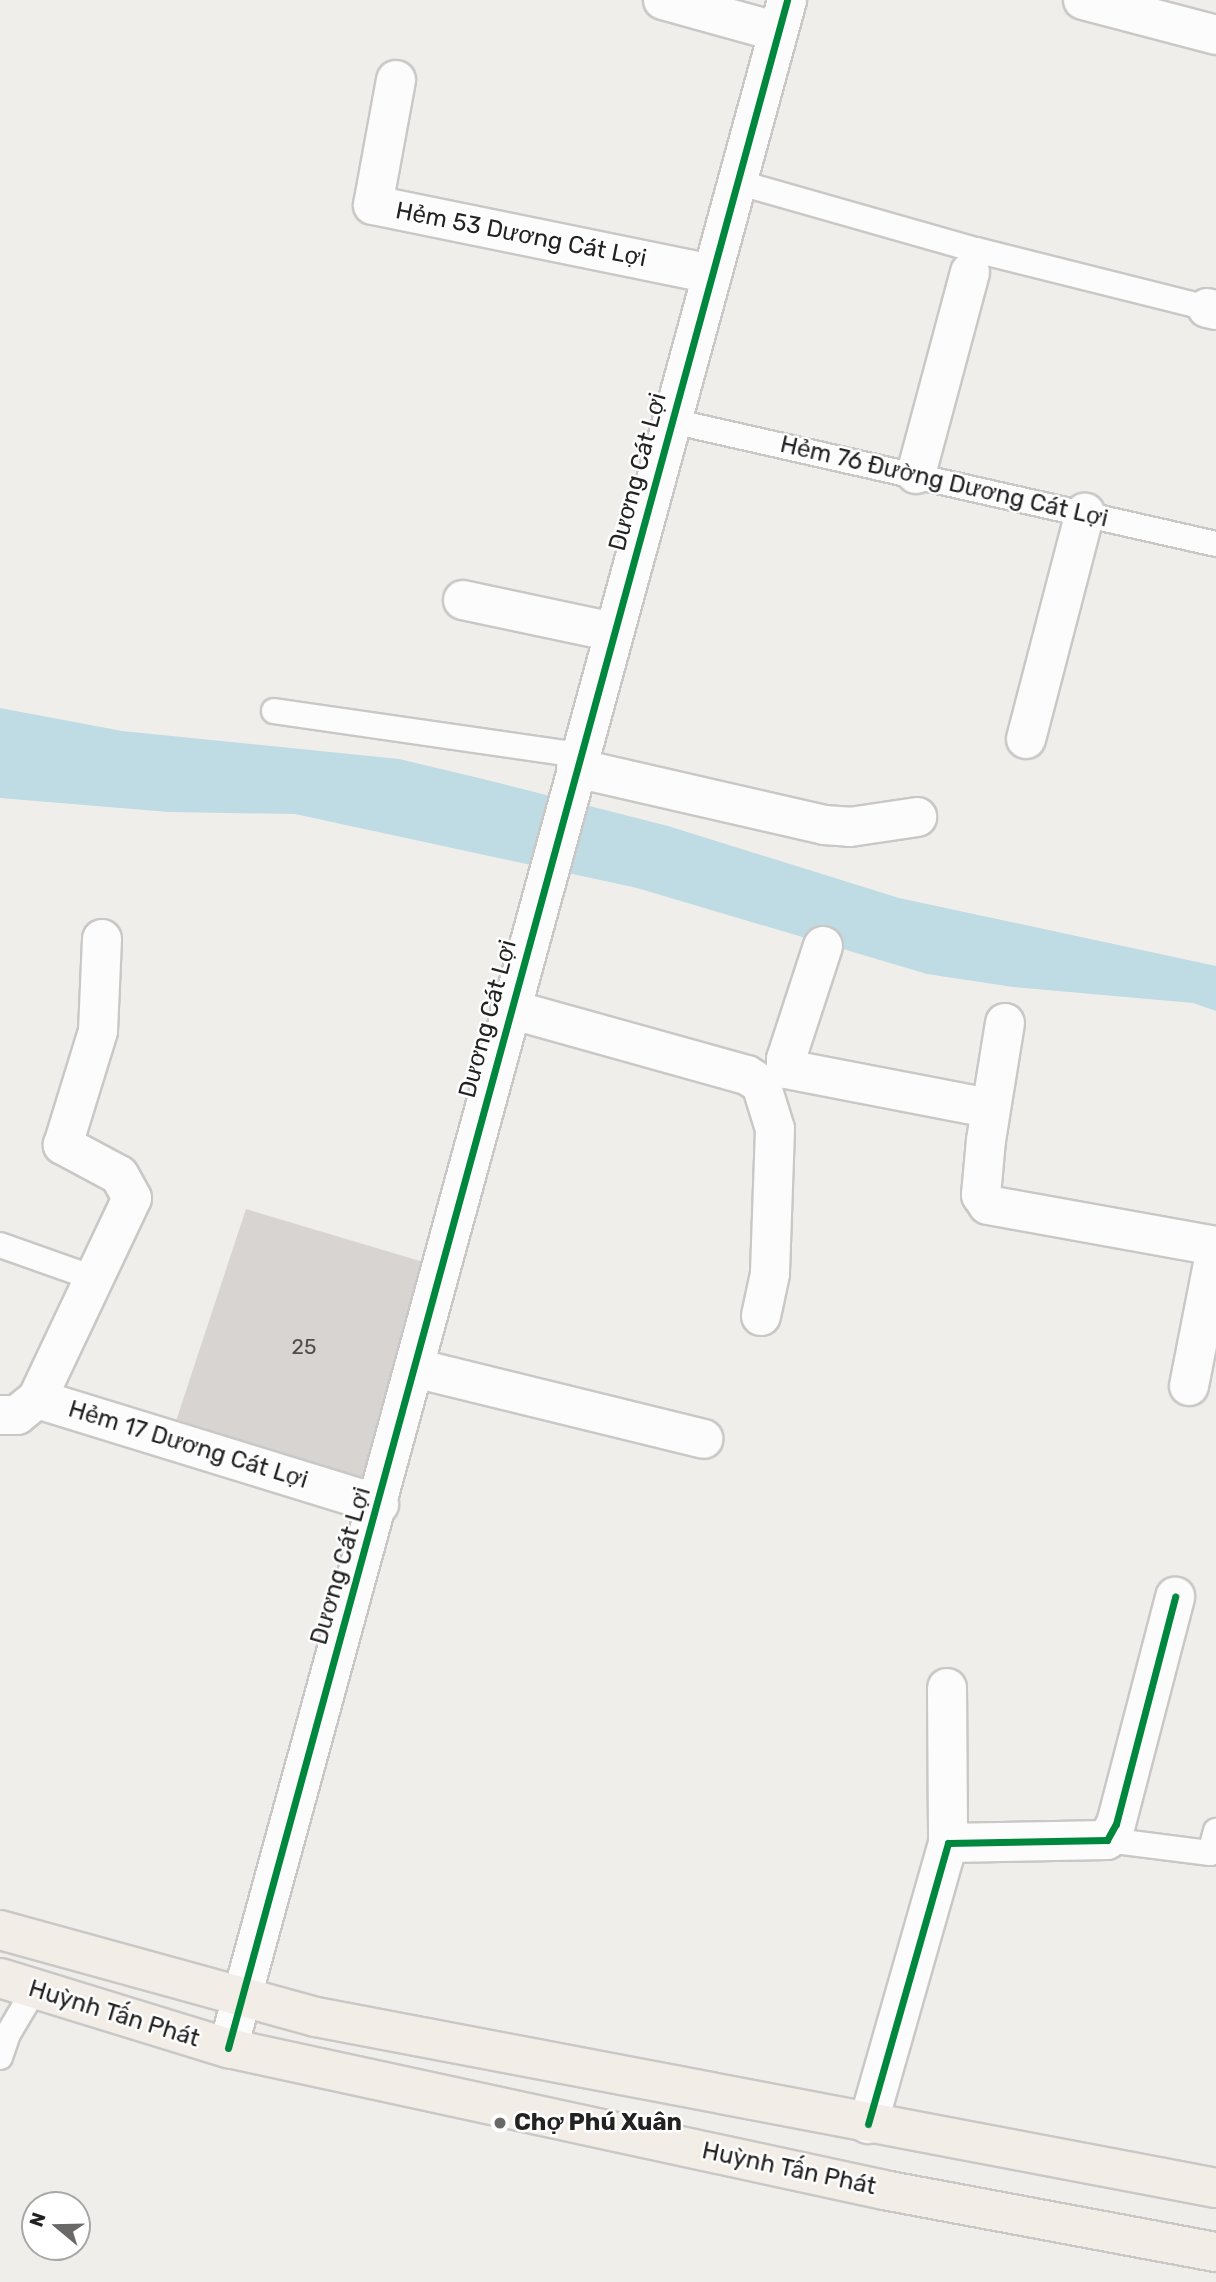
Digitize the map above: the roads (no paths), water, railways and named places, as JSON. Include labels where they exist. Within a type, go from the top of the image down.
[{"type":"main road","name":"Huỳnh Tấn Phát","points":[[0,1930],[316,2017],[1216,2188]]},
{"type":"main road","name":"Huỳnh Tấn Phát","points":[[17,1984],[228,2048],[884,2190],[1216,2252]]},
{"type":"street","points":[[663,0],[783,16]]},
{"type":"street","points":[[1083,0],[1216,35]]},
{"type":"street","name":"Dương Cát Lợi","points":[[228,2048],[240,1996],[379,1504],[543,887],[783,16]]},
{"type":"street","name":"Hẻm 53 Dương Cát Lợi","points":[[396,80],[373,205],[712,274]]},
{"type":"street","points":[[916,474],[970,272]]},
{"type":"street","points":[[1027,739],[1085,513]]},
{"type":"street","points":[[463,600],[614,632]]},
{"type":"street","points":[[576,769],[824,825],[850,827],[917,817]]},
{"type":"street","points":[[37,1398],[96,1279],[132,1198],[119,1175],[63,1145],[98,1031],[102,939]]},
{"type":"street","points":[[823,946],[786,1059],[786,1069],[989,1108]]},
{"type":"street","points":[[510,1009],[747,1075],[761,1084],[775,1129],[770,1274],[761,1316]]},
{"type":"street","points":[[1005,1023],[989,1108],[981,1195],[988,1205],[1216,1247],[1189,1386]]},
{"type":"street","points":[[415,1368],[703,1439]]},
{"type":"street","name":"Hẻm 17 Dương Cát Lợi","points":[[0,1415],[17,1415],[37,1398],[379,1504]]},
{"type":"street","points":[[948,1843],[1107,1840],[1116,1824],[1175,1597]]},
{"type":"street","points":[[868,2124],[948,1843],[947,1688]]},
{"type":"lane","points":[[737,182],[976,250],[1212,309]]},
{"type":"lane","name":"Hẻm 76 Đường Dương Cát Lợi","points":[[672,421],[916,474],[1216,544]]},
{"type":"lane","points":[[274,711],[576,769]]},
{"type":"lane","points":[[0,1245],[96,1279]]},
{"type":"lane","points":[[1107,1840],[1210,1853],[1216,1831]]},
{"type":"lane","points":[[0,2057],[17,1984]]},
{"type":"water","points":[[0,708],[122,731],[399,759],[479,778],[668,826],[899,898],[1216,966],[1216,1011],[1193,1003],[1013,987],[927,974],[637,888],[295,814],[169,812],[0,798]]},
{"type":"place","name":"Chợ Phú Xuân","points":[[500,2123]]}]
